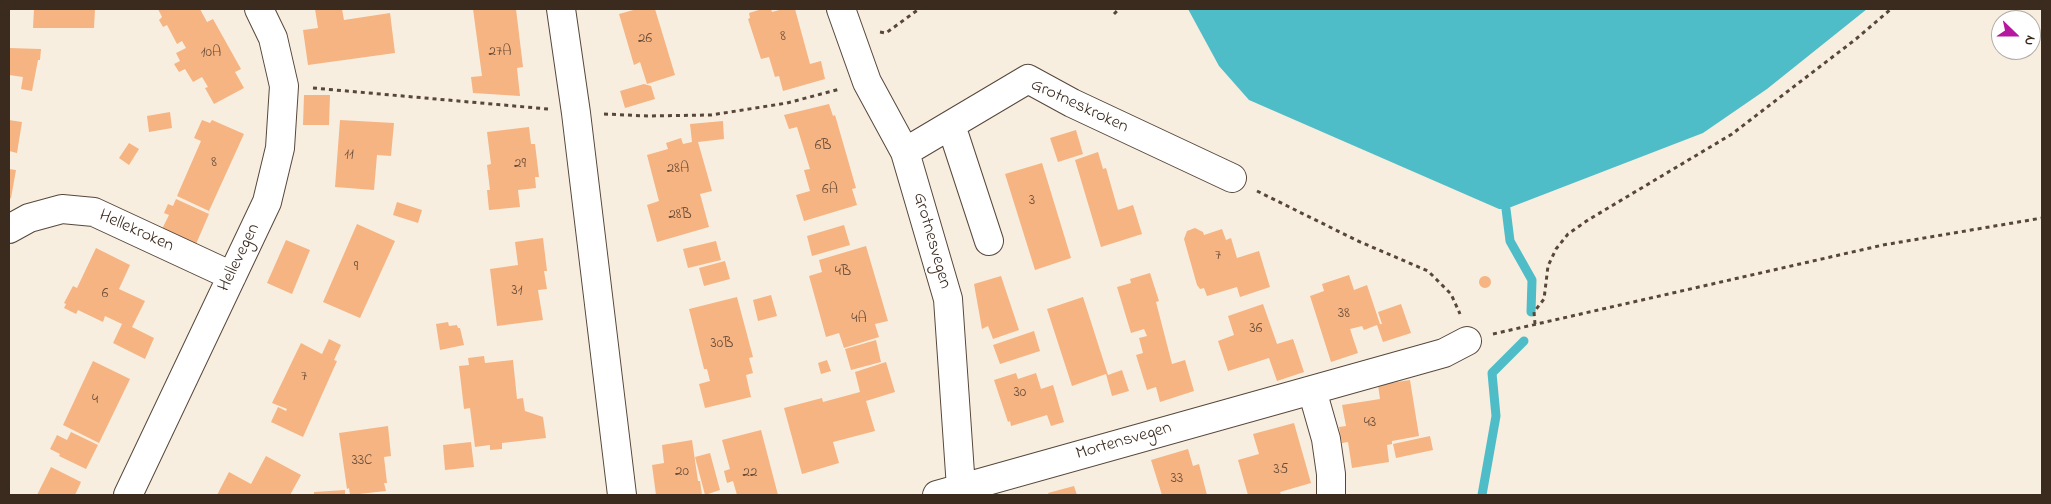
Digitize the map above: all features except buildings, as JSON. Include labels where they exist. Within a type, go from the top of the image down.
[{"type":"street","name":"Hellevegen","points":[[128,495],[267,202],[280,148],[284,86],[273,38],[259,9]]},
{"type":"street","points":[[561,9],[576,112],[622,495]]},
{"type":"street","name":"Grotnesvegen","points":[[842,9],[867,82],[905,152],[948,299],[954,493]]},
{"type":"street","name":"Grotneskroken","points":[[905,152],[1028,79],[1072,103],[1232,178]]},
{"type":"street","points":[[951,125],[988,241]]},
{"type":"street","name":"Hellekroken","points":[[9,229],[29,218],[62,209],[94,212],[232,276]]},
{"type":"street","name":"Mortensvegen","points":[[954,493],[1444,353],[1467,341]]},
{"type":"street","points":[[1312,390],[1326,439],[1331,474],[1331,495]]},
{"type":"path","points":[[886,32],[919,9]]},
{"type":"path","points":[[1114,14],[1119,9]]},
{"type":"path","points":[[1535,324],[1534,312],[1544,298],[1548,266],[1556,249],[1568,234],[1588,220],[1732,134],[1892,9]]},
{"type":"path","points":[[1232,178],[1358,241],[1428,271],[1451,294],[1459,310],[1467,341],[1882,245],[2042,218]]},
{"type":"water","points":[[1188,9],[1867,9],[1767,89],[1703,133],[1506,209],[1499,209],[1249,100],[1219,66]]},
{"type":"waterway","points":[[1506,209],[1510,241],[1532,280],[1531,312]]},
{"type":"waterway","points":[[1482,495],[1496,416],[1492,373],[1524,341]]}]
